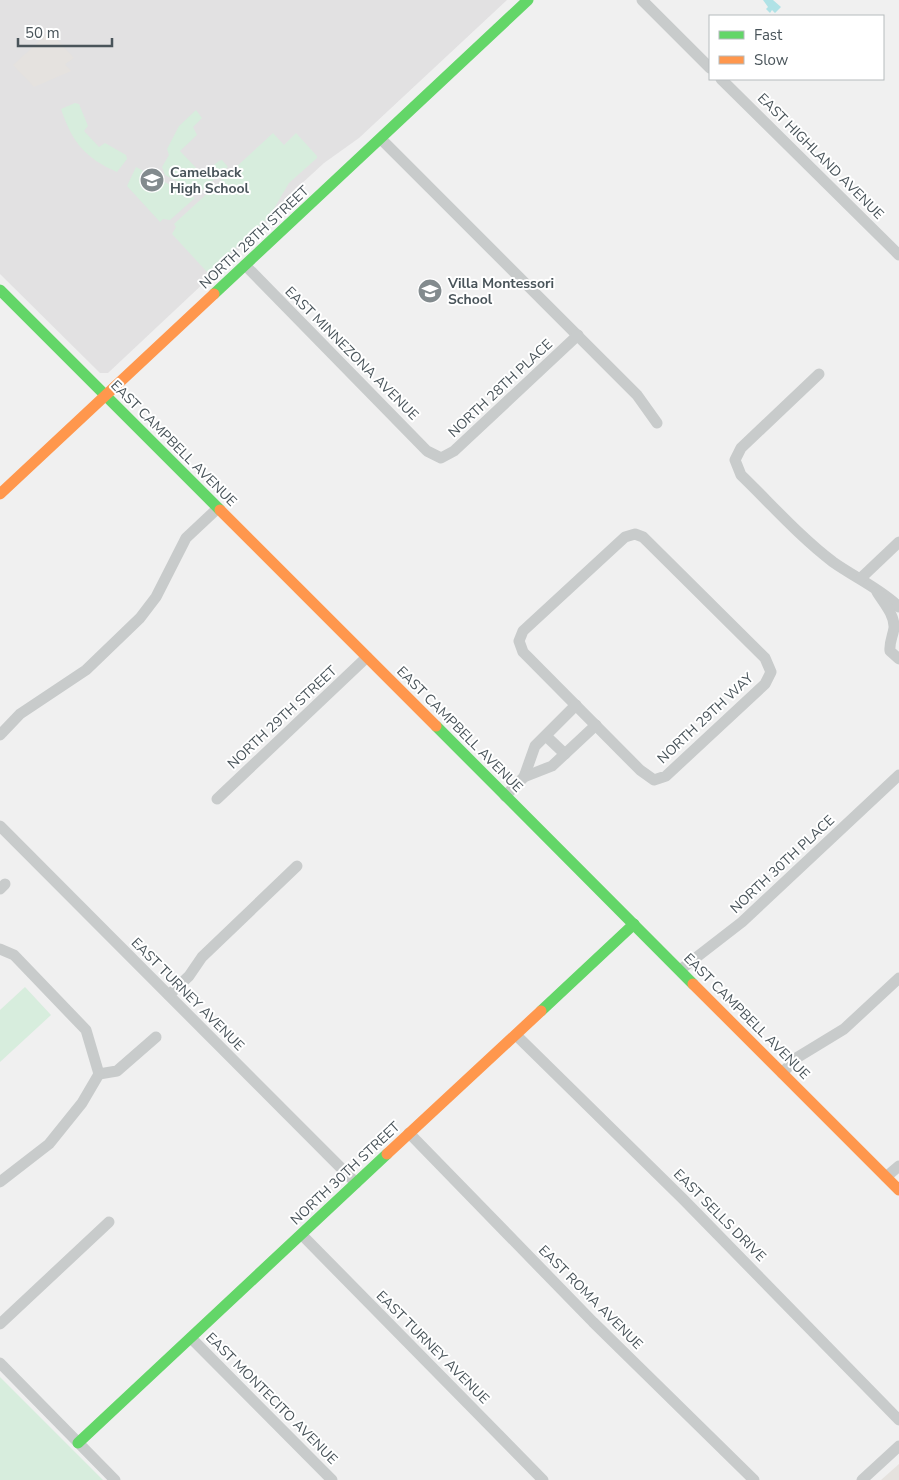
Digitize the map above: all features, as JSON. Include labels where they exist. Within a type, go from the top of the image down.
[{"type":"street","name":"NORTH 28TH STREET","points":[[0,494],[528,0]]},
{"type":"street","points":[[642,0],[709,67]]},
{"type":"street","name":"EAST HIGHLAND AVENUE","points":[[722,80],[899,255]]},
{"type":"street","points":[[381,139],[578,335],[643,402],[657,423]]},
{"type":"street","name":"EAST MINNEZONA AVENUE","points":[[245,265],[427,451],[440,458]]},
{"type":"street","name":"EAST CAMPBELL AVENUE","points":[[0,290],[899,1190]]},
{"type":"street","name":"NORTH 28TH PLACE","points":[[440,458],[454,451],[578,335]]},
{"type":"street","points":[[819,374],[740,448],[735,460],[742,475],[815,546],[834,562],[861,578],[877,592],[893,619],[894,629],[889,642],[896,651]]},
{"type":"street","points":[[0,735],[20,714],[86,670],[140,618],[156,597],[186,538],[218,508]]},
{"type":"street","name":"NORTH 29TH WAY","points":[[576,706],[523,652],[518,641],[523,631],[625,537],[635,534],[643,537],[765,658],[771,672],[764,684],[666,776],[654,780],[640,770],[596,725]]},
{"type":"street","points":[[861,578],[899,542]]},
{"type":"street","points":[[877,592],[890,597],[899,607]]},
{"type":"street","name":"NORTH 29TH STREET","points":[[216,799],[367,657]]},
{"type":"street","points":[[505,796],[524,777],[552,766],[596,725],[576,706],[535,746],[524,777]]},
{"type":"street","points":[[546,736],[565,754]]},
{"type":"street","name":"NORTH 30TH PLACE","points":[[680,970],[757,909],[899,775]]},
{"type":"street","name":"EAST TURNEY AVENUE","points":[[0,826],[356,1184]]},
{"type":"street","points":[[169,995],[189,976],[202,957],[297,866]]},
{"type":"street","name":"NORTH 30TH STREET","points":[[78,1443],[634,924]]},
{"type":"street","points":[[0,949],[14,955],[86,1030],[99,1074],[82,1103],[49,1144],[0,1182]]},
{"type":"street","points":[[782,1073],[798,1057],[844,1029],[899,978]]},
{"type":"street","name":"EAST SELLS DRIVE","points":[[516,1035],[690,1206],[899,1420]]},
{"type":"street","points":[[99,1074],[117,1071],[156,1037]]},
{"type":"street","name":"EAST ROMA AVENUE","points":[[409,1133],[593,1322],[754,1480]]},
{"type":"street","points":[[886,1178],[899,1166]]},
{"type":"street","points":[[0,1324],[109,1222]]},
{"type":"street","name":"EAST TURNEY AVENUE","points":[[302,1234],[543,1480]]},
{"type":"street","name":"EAST MONTECITO AVENUE","points":[[191,1338],[332,1480]]},
{"type":"street","points":[[0,1363],[115,1480]]},
{"type":"street","points":[[862,1480],[899,1446]]},
{"type":"shaded area","name":"Camelback High School","points":[[0,0],[507,0],[359,138],[324,163],[286,198],[272,219],[108,373],[100,373],[0,274]]},
{"type":"shaded area","points":[[899,1464],[899,1480],[881,1480]]},
{"type":"green space","points":[[75,103],[79,104],[88,126],[84,131],[99,147],[105,143],[126,155],[127,159],[117,172],[88,155],[75,140],[61,109]]},
{"type":"green space","points":[[196,110],[202,118],[193,127],[197,135],[180,151],[202,174],[222,160],[228,167],[199,193],[165,175],[162,167],[169,155],[167,149],[179,126]]},
{"type":"green space","points":[[273,133],[284,145],[296,133],[317,158],[289,183],[269,217],[208,273],[172,234],[176,227],[174,224]]},
{"type":"green space","points":[[136,167],[195,198],[170,220],[163,219],[160,222],[127,186]]},
{"type":"green space","points":[[25,987],[51,1015],[0,1062],[0,1010]]},
{"type":"green space","points":[[0,1377],[103,1480],[0,1480]]},
{"type":"sand","points":[[51,33],[74,58],[65,64],[71,71],[34,87],[13,65],[47,34]]},
{"type":"water","points":[[763,0],[773,0],[781,7],[775,13],[772,10],[770,13],[766,9],[768,7]]},
{"type":"traffic: fast","points":[[214,294],[528,0]]},
{"type":"traffic: fast","points":[[0,290],[220,510]]},
{"type":"traffic: fast","points":[[436,726],[693,984]]},
{"type":"traffic: fast","points":[[541,1011],[634,924]]},
{"type":"traffic: fast","points":[[78,1443],[387,1154]]},
{"type":"traffic: slow","points":[[0,494],[214,294]]},
{"type":"traffic: slow","points":[[220,510],[436,726]]},
{"type":"traffic: slow","points":[[693,984],[899,1190]]},
{"type":"traffic: slow","points":[[387,1154],[541,1011]]},
{"type":"place","name":"Camelback High School","points":[[152,180]]},
{"type":"place","name":"Villa Montessori School","points":[[430,291]]}]
